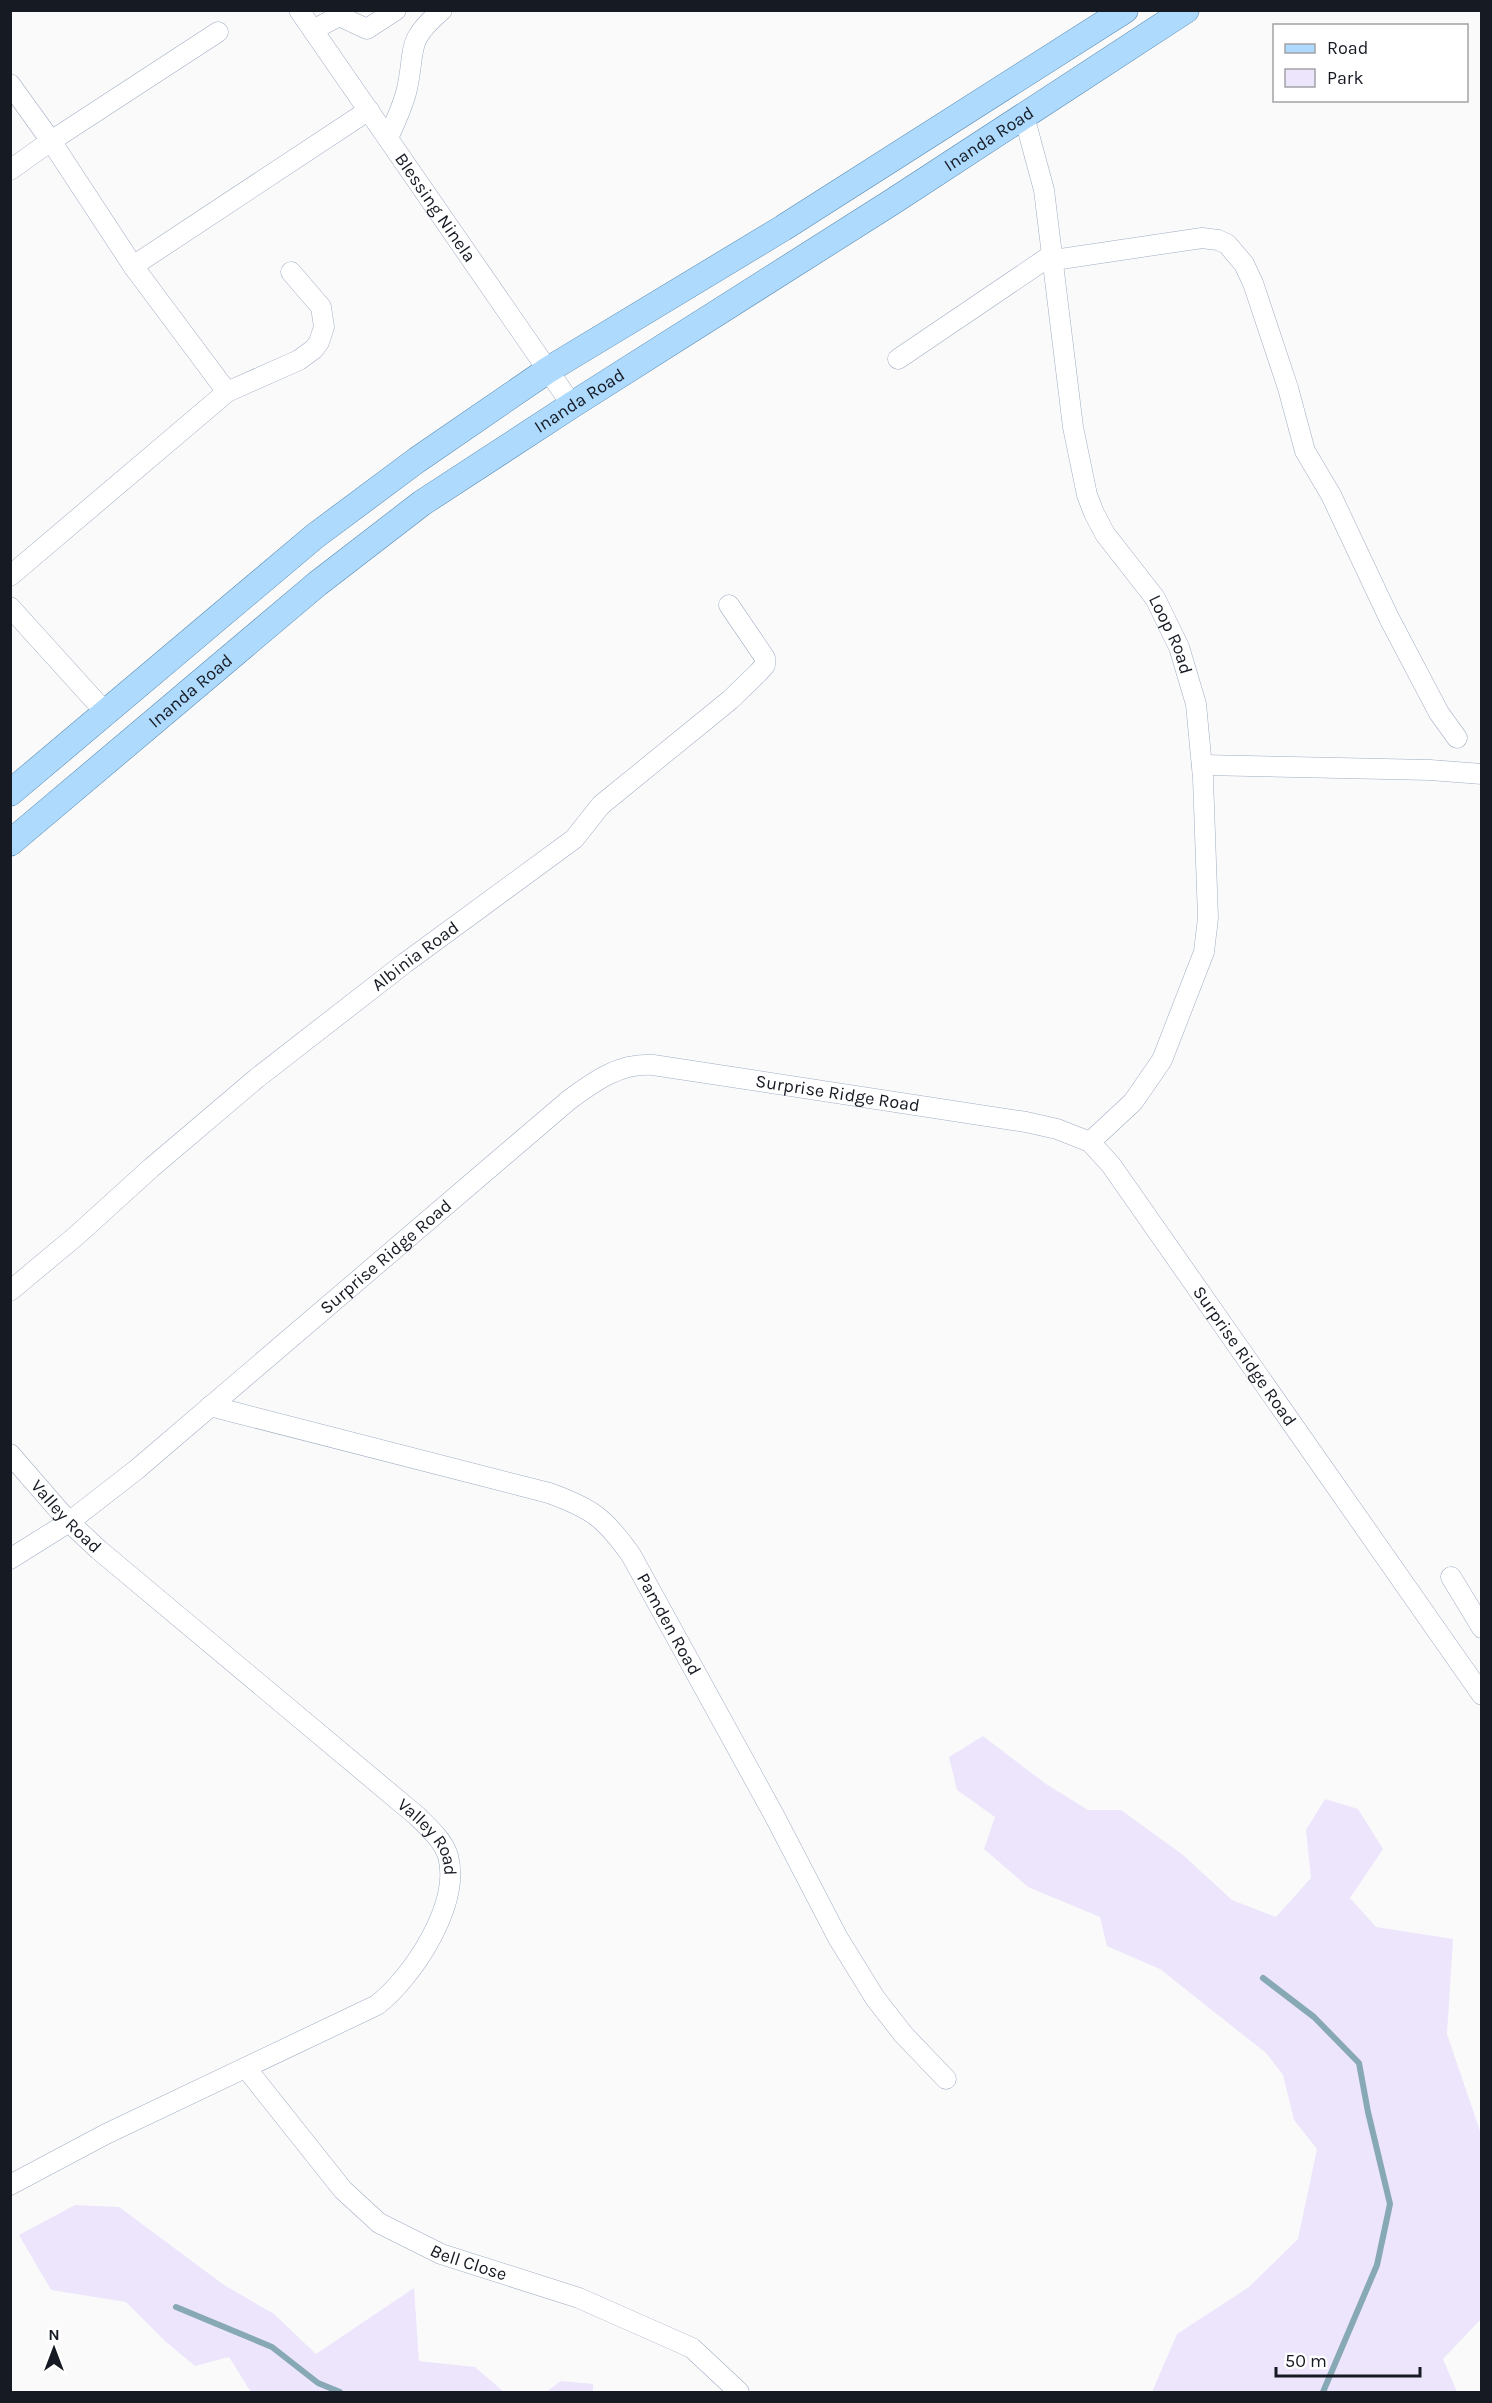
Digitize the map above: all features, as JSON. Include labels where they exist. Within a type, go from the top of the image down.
[{"type":"main road","name":"Inanda Road","points":[[10,793],[249,591],[417,460],[548,370],[783,228],[1125,10]]},
{"type":"main road","name":"Inanda Road","points":[[10,843],[225,661],[422,503],[872,215],[1186,10]]},
{"type":"main road","points":[[783,228],[799,227],[809,223],[847,201],[855,199],[862,203],[872,215]]},
{"type":"main road","points":[[352,509],[373,516],[387,529]]},
{"type":"street","name":"Blessing Ninela","points":[[299,10],[572,405]]},
{"type":"street","points":[[313,30],[339,16],[350,19],[360,27],[367,29],[396,10]]},
{"type":"street","points":[[388,138],[407,90],[415,39],[425,25],[442,10]]},
{"type":"street","points":[[10,170],[218,32]]},
{"type":"street","points":[[10,84],[51,141],[133,266],[227,392]]},
{"type":"street","points":[[133,266],[369,110]]},
{"type":"street","name":"Loop Road","points":[[1024,116],[1044,190],[1073,427],[1087,495],[1105,534],[1155,598],[1170,625],[1190,678],[1196,704],[1202,765],[1208,918],[1204,952],[1162,1060],[1143,1091],[1090,1142]]},
{"type":"street","points":[[898,359],[1019,275],[1053,257],[1202,238],[1227,244],[1236,251],[1253,283],[1288,388],[1305,451],[1331,495],[1389,618],[1439,713],[1457,738]]},
{"type":"street","points":[[10,576],[227,392],[308,354],[319,342],[324,327],[321,307],[291,272]]},
{"type":"street","name":"Albinia Road","points":[[10,1291],[256,1078],[405,963],[574,839],[601,805],[730,700],[765,665],[765,658],[729,605]]},
{"type":"street","points":[[10,607],[105,712]]},
{"type":"street","points":[[1202,765],[1430,770],[1482,774]]},
{"type":"street","name":"Surprise Ridge Road","points":[[10,1559],[69,1522],[136,1470],[569,1100],[603,1076],[641,1064],[703,1071],[1026,1122],[1057,1129],[1090,1142],[1111,1165],[1482,1695]]},
{"type":"street","name":"Pamden Road","points":[[210,1406],[549,1493],[576,1502],[593,1511],[607,1524],[631,1555],[774,1815],[838,1938],[874,1998],[903,2034],[946,2079]]},
{"type":"street","name":"Valley Road","points":[[10,1454],[69,1522],[117,1565],[417,1815],[447,1855],[449,1882],[442,1910],[420,1957],[394,1992],[377,2005],[354,2018],[106,2134],[10,2185]]},
{"type":"street","points":[[1451,1576],[1482,1628]]},
{"type":"street","name":"Bell Close","points":[[246,2068],[343,2190],[379,2223],[441,2254],[579,2298],[692,2348],[739,2392]]},
{"type":"green space","points":[[983,1736],[1046,1784],[1088,1810],[1121,1810],[1183,1855],[1232,1900],[1276,1917],[1311,1878],[1306,1830],[1325,1799],[1358,1809],[1383,1849],[1350,1898],[1376,1927],[1453,1939],[1447,2034],[1481,2134],[1481,2319],[1443,2359],[1457,2392],[1152,2392],[1177,2334],[1249,2287],[1298,2239],[1317,2149],[1294,2120],[1283,2075],[1266,2053],[1160,1969],[1107,1946],[1100,1917],[1028,1887],[984,1849],[995,1817],[957,1790],[949,1757]]},
{"type":"green space","points":[[75,2205],[119,2207],[224,2285],[274,2314],[316,2354],[414,2288],[419,2361],[475,2367],[504,2392],[251,2392],[229,2357],[195,2366],[165,2341],[126,2302],[51,2290],[19,2235]]},
{"type":"green space","points":[[561,2381],[593,2384],[593,2392],[546,2392]]},
{"type":"waterway","points":[[1263,1978],[1314,2017],[1359,2063],[1390,2204],[1377,2265],[1323,2392]]},
{"type":"waterway","points":[[176,2307],[272,2347],[318,2383],[340,2392]]}]
